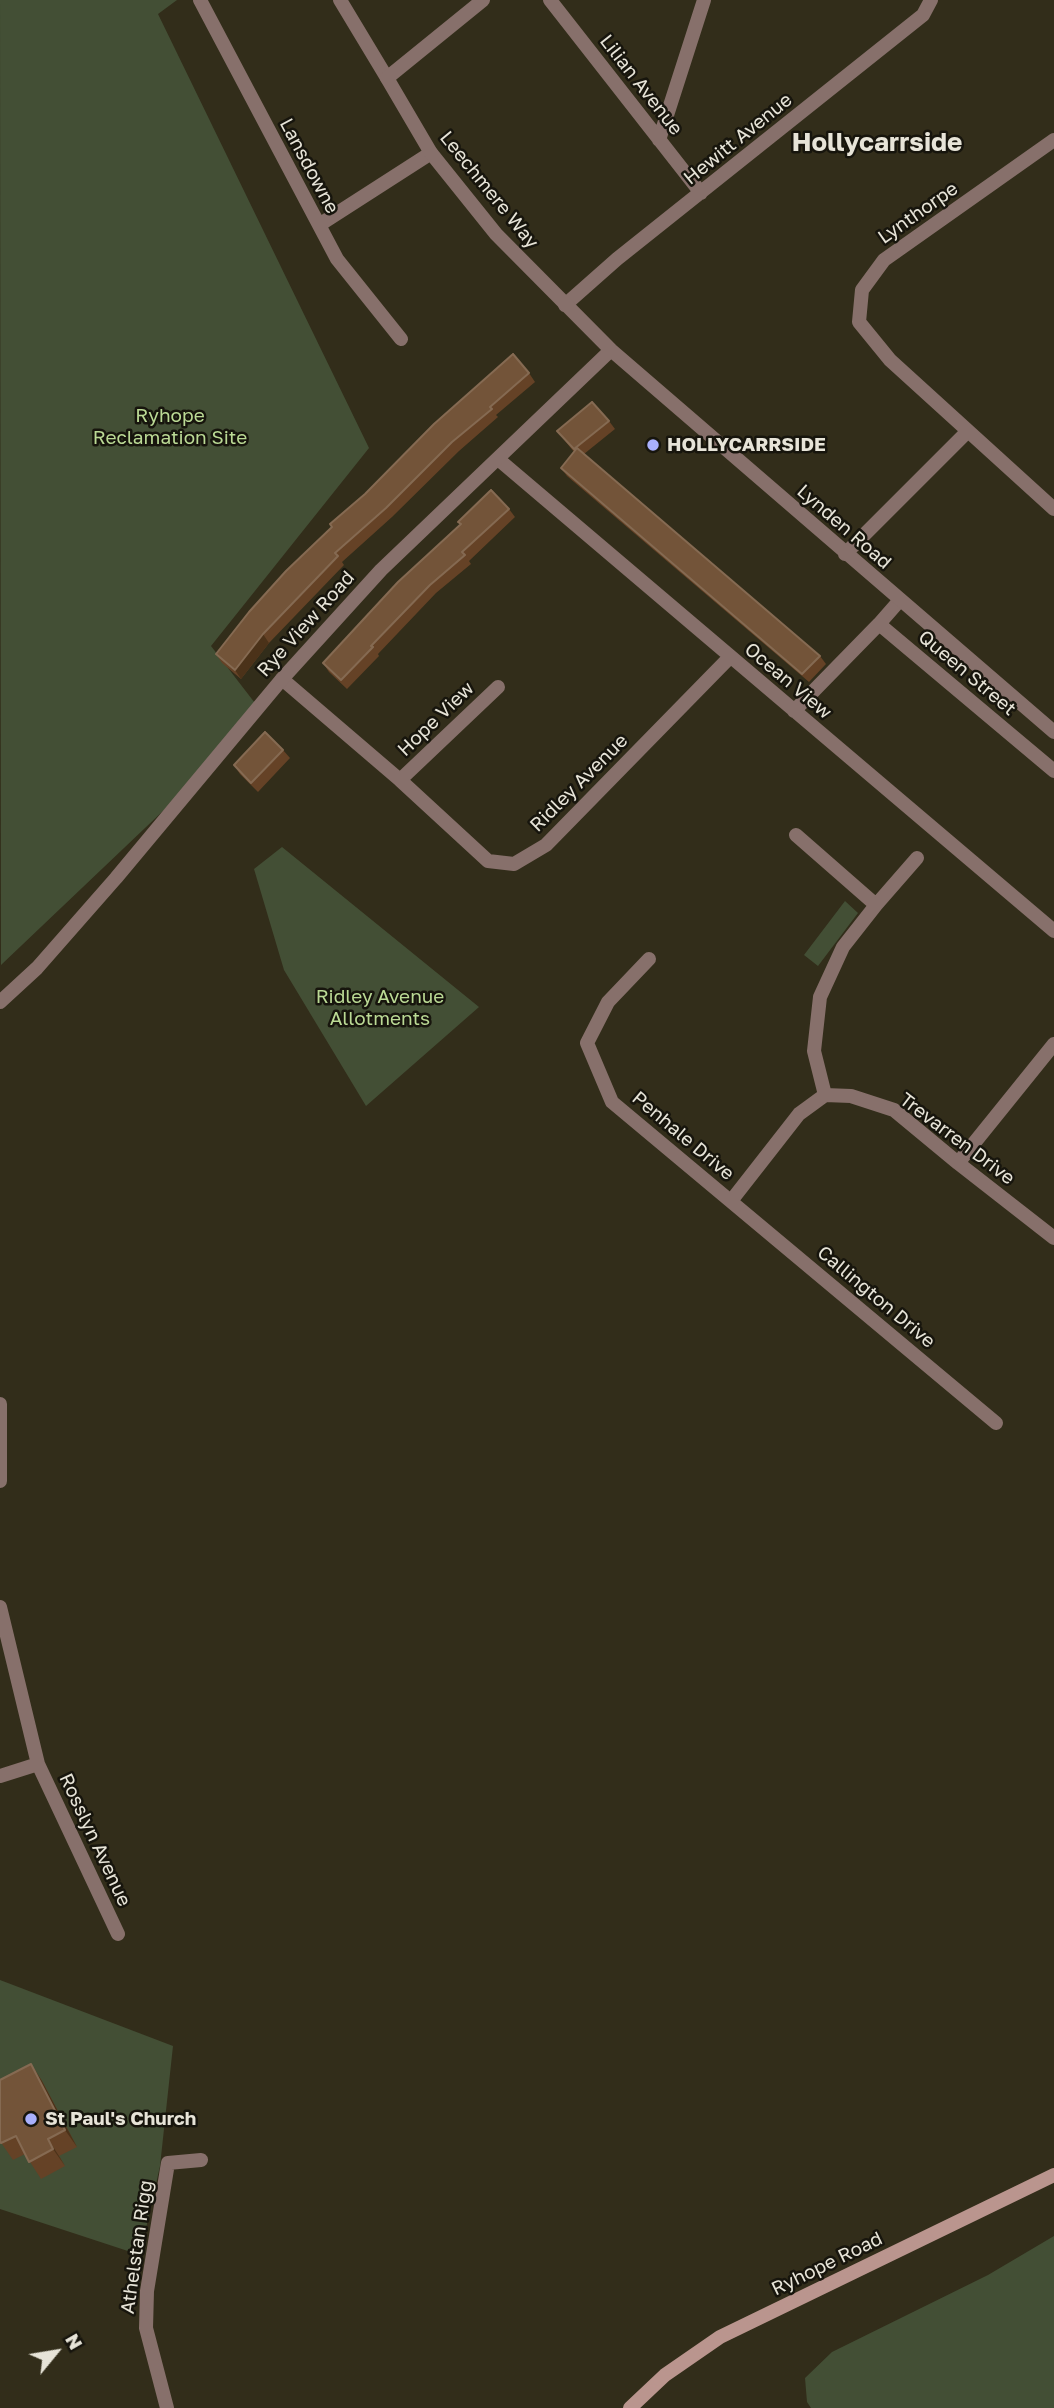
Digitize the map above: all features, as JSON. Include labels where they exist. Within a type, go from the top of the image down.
[{"type":"main road","name":"Ryhope Road","points":[[630,2408],[665,2375],[720,2337],[1054,2175]]},
{"type":"street","name":"Lansdowne","points":[[200,0],[337,258],[401,339]]},
{"type":"street","name":"Leechmere Way","points":[[340,0],[431,153],[496,234],[611,350]]},
{"type":"street","points":[[387,78],[483,0]]},
{"type":"street","name":"Lilian Avenue","points":[[550,0],[701,193]]},
{"type":"street","points":[[659,140],[704,0]]},
{"type":"street","name":"Hewitt Avenue","points":[[565,305],[585,286],[923,15],[931,0]]},
{"type":"street","name":"Lynthorpe","points":[[1054,140],[884,260],[862,290],[859,322],[890,360],[1054,509]]},
{"type":"street","points":[[319,225],[431,153]]},
{"type":"street","name":"Rye View Road","points":[[0,1002],[56,947],[282,679],[380,570],[611,350]]},
{"type":"street","name":"Lynden Road","points":[[611,350],[1054,732]]},
{"type":"street","points":[[845,554],[968,431]]},
{"type":"street","name":"Ocean View","points":[[498,458],[1054,931]]},
{"type":"street","points":[[794,711],[900,600]]},
{"type":"street","name":"Queen Street","points":[[879,624],[1054,771]]},
{"type":"street","name":"Ridley Avenue","points":[[282,679],[400,780],[488,861],[514,864],[546,845],[730,657]]},
{"type":"street","name":"Hope View","points":[[400,780],[498,687]]},
{"type":"street","points":[[796,835],[876,905]]},
{"type":"street","points":[[731,1201],[799,1114],[825,1095],[814,1051],[820,997],[843,947],[876,905],[918,859]]},
{"type":"street","name":"Penhale Drive","points":[[649,959],[608,1002],[587,1043],[612,1102],[731,1201]]},
{"type":"street","points":[[958,1163],[1054,1044]]},
{"type":"street","name":"Trevarren Drive","points":[[825,1095],[851,1096],[894,1110],[1054,1238]]},
{"type":"street","name":"Callington Drive","points":[[731,1201],[996,1423]]},
{"type":"street","points":[[0,1404],[0,1481]]},
{"type":"street","name":"Rosslyn Avenue","points":[[0,1607],[37,1764],[118,1934]]},
{"type":"street","name":"Rosslyn Avenue","points":[[0,1776],[37,1764]]},
{"type":"street","name":"Athelstan Rigg","points":[[167,2408],[146,2328],[147,2291],[168,2163],[201,2160]]},
{"type":"green space","name":"Ryhope Reclamation Site","points":[[0,0],[177,0],[158,14],[369,448],[211,646],[258,707],[206,770],[1,965]]},
{"type":"green space","name":"Ridley Avenue Allotments","points":[[282,847],[479,1007],[366,1106],[284,970],[254,869]]},
{"type":"green space","points":[[845,901],[858,913],[818,966],[804,955]]},
{"type":"green space","points":[[0,1980],[173,2046],[160,2166],[140,2255],[0,2209]]},
{"type":"green space","points":[[1054,2236],[1054,2408],[811,2408],[807,2402],[805,2378],[832,2352],[988,2275]]},
{"type":"building","points":[[513,354],[529,373],[335,553],[338,556],[263,634],[235,670],[216,654],[286,571],[332,527],[330,524],[365,494],[434,424]]},
{"type":"building","points":[[592,402],[609,421],[574,449],[557,431]]},
{"type":"building","points":[[577,448],[820,656],[802,674],[561,468]]},
{"type":"building","points":[[491,490],[509,509],[462,552],[465,555],[430,585],[341,680],[323,663],[398,582],[461,524],[458,522]]},
{"type":"building","points":[[265,732],[283,750],[251,783],[234,765]]},
{"type":"building","name":"St Paul's Church","points":[[31,2064],[65,2130],[48,2139],[53,2149],[29,2162],[16,2136],[1,2143],[0,2141],[0,2080]]},
{"type":"place","name":"HOLLYCARRSIDE","points":[[653,445]]},
{"type":"place","name":"St Paul's Church","points":[[31,2119]]},
{"type":"district","name":"Hollycarrside","points":[[877,143]]}]
